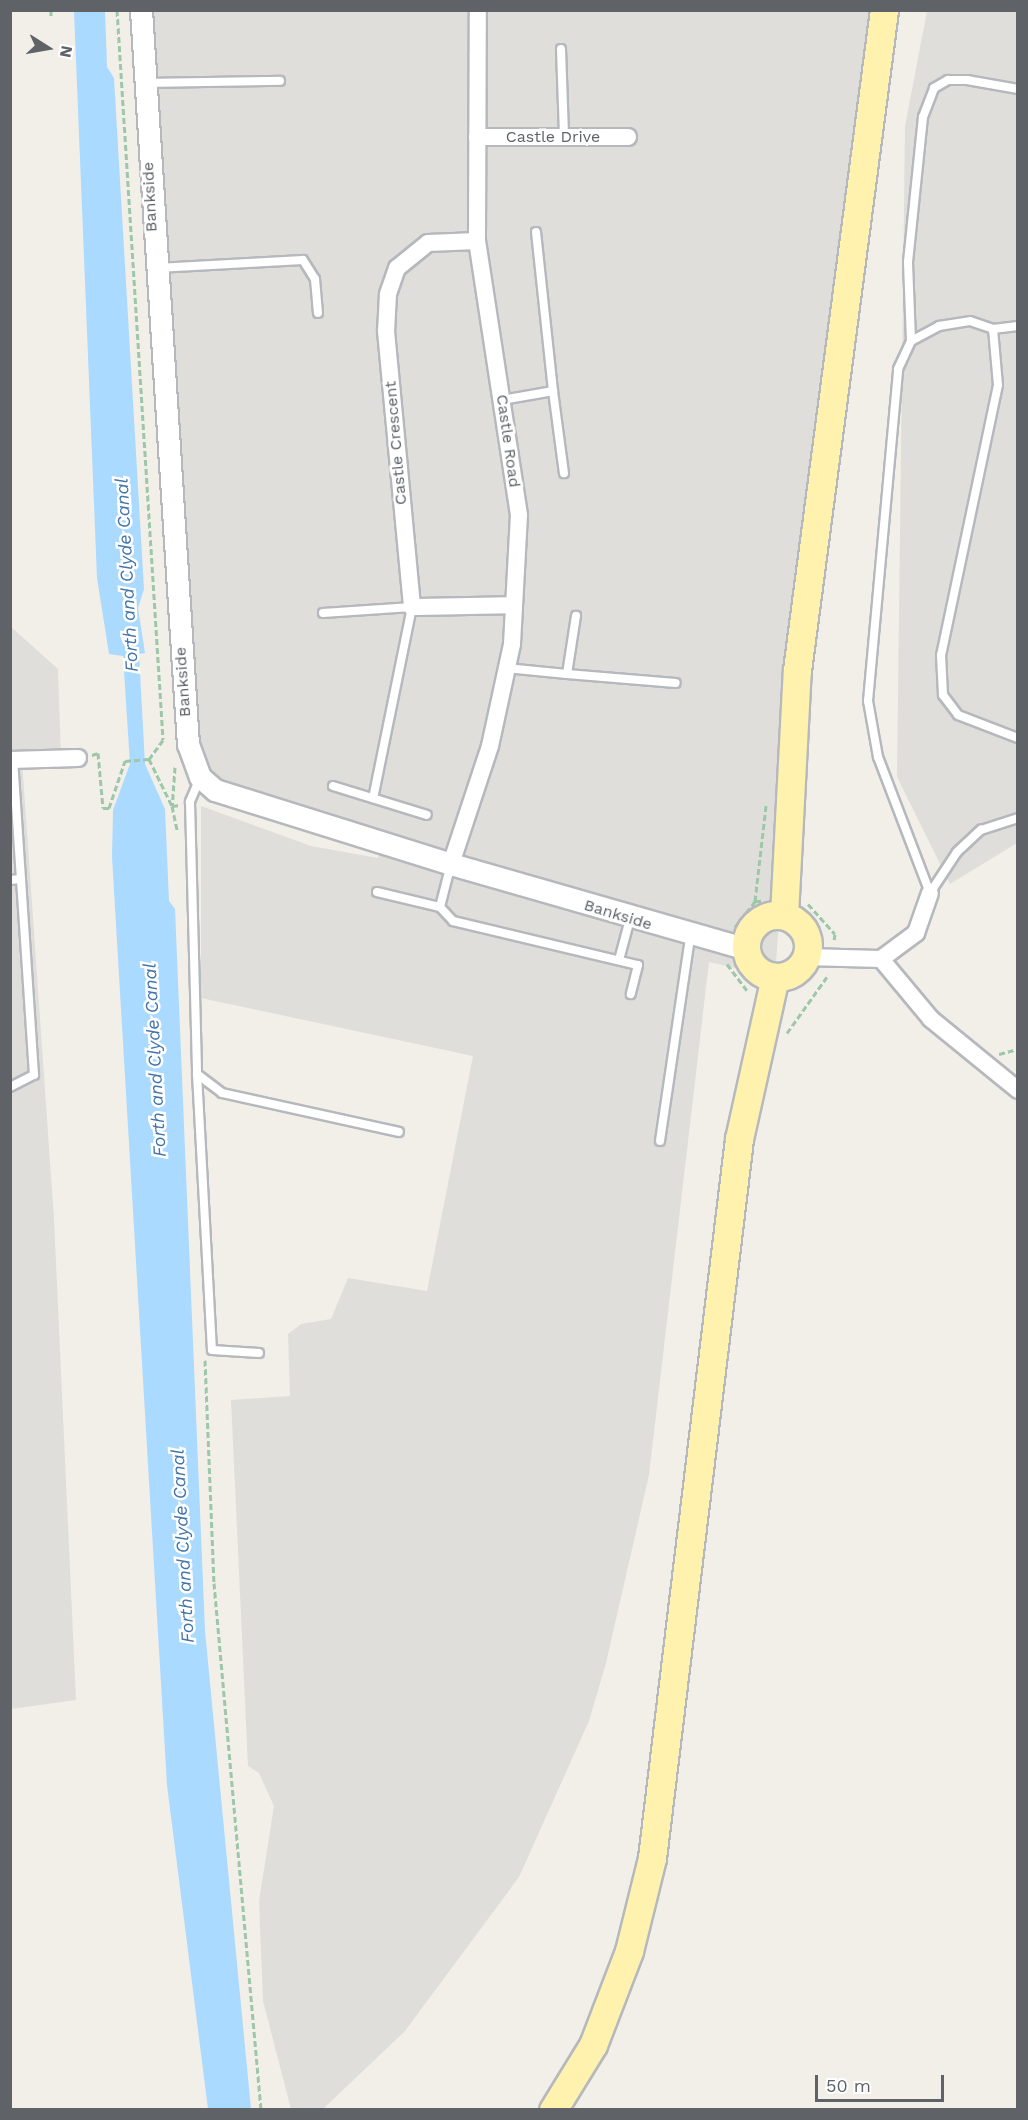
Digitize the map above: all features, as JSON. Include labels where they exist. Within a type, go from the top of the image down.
[{"type":"main road","points":[[784,915],[797,670],[884,10]]},
{"type":"main road","points":[[784,915],[807,936],[806,957],[793,972],[775,977],[756,968],[747,949],[753,927],[761,919],[784,915]]},
{"type":"main road","points":[[553,2109],[593,2045],[629,1951],[652,1858],[739,1139],[775,977]]},
{"type":"street","name":"Bankside","points":[[141,10],[153,268],[188,744],[200,777],[214,790],[690,937],[747,949]]},
{"type":"street","name":"Castle Road","points":[[451,864],[490,746],[506,668],[514,604],[519,515],[477,242],[477,10]]},
{"type":"street","name":"Castle Drive","points":[[477,137],[628,136]]},
{"type":"street","name":"Castle Crescent","points":[[412,607],[386,331],[388,294],[397,268],[428,243],[477,242]]},
{"type":"street","points":[[412,607],[514,604]]},
{"type":"street","points":[[12,760],[78,758]]},
{"type":"street","points":[[806,957],[881,959],[916,933],[930,893]]},
{"type":"street","points":[[881,959],[931,1019],[1017,1090]]},
{"type":"lane","points":[[561,50],[564,136]]},
{"type":"lane","points":[[930,893],[878,757],[868,701],[898,369],[912,341],[908,262],[923,117],[934,88],[948,80],[967,80],[1017,89]]},
{"type":"lane","points":[[144,83],[280,81]]},
{"type":"lane","points":[[536,232],[564,473]]},
{"type":"lane","points":[[153,268],[303,260],[312,267],[318,313]]},
{"type":"lane","points":[[912,341],[939,326],[970,321],[993,329],[1017,326]]},
{"type":"lane","points":[[993,329],[998,385],[941,655],[944,694],[958,715],[1017,738]]},
{"type":"lane","points":[[502,400],[553,392]]},
{"type":"lane","points":[[323,613],[412,607],[373,798]]},
{"type":"lane","points":[[567,674],[576,616]]},
{"type":"lane","points":[[506,668],[676,683]]},
{"type":"lane","points":[[10,1087],[34,1076],[12,760]]},
{"type":"lane","points":[[200,777],[190,802],[197,1074],[212,1350],[259,1353]]},
{"type":"lane","points":[[333,786],[427,815]]},
{"type":"lane","points":[[930,893],[957,852],[981,830],[1017,818]]},
{"type":"lane","points":[[440,907],[451,864]]},
{"type":"lane","points":[[10,880],[21,879]]},
{"type":"lane","points":[[377,892],[440,907],[453,921],[638,965],[631,994]]},
{"type":"lane","points":[[619,960],[630,919]]},
{"type":"lane","points":[[660,1141],[690,937]]},
{"type":"lane","points":[[197,1074],[222,1093],[399,1132]]},
{"type":"path","points":[[51,10],[51,16]]},
{"type":"path","points":[[172,806],[176,756],[188,744]]},
{"type":"path","points":[[78,758],[98,753],[103,808],[109,808],[125,760],[149,759]]},
{"type":"shaded area","points":[[141,11],[884,11],[797,670],[775,977],[709,962],[649,1475],[606,1663],[589,1721],[519,1877],[405,2031],[323,2109],[291,2109],[263,2001],[259,1901],[274,1806],[259,1773],[248,1766],[231,1400],[290,1396],[288,1334],[301,1324],[331,1319],[348,1278],[427,1291],[473,1056],[201,998],[201,806],[311,846],[378,858],[383,843],[200,777]]},
{"type":"shaded area","points":[[927,11],[1017,11],[1017,843],[950,884],[897,777],[905,126]]},
{"type":"shaded area","points":[[10,626],[58,669],[61,758],[22,760],[54,1219],[76,1700],[11,1709]]},
{"type":"water","name":"Forth and Clyde Canal","points":[[74,11],[105,11],[107,67],[114,78],[144,589],[138,608],[145,653],[139,654],[145,764],[165,809],[169,901],[175,909],[205,1631],[251,2109],[208,2109],[167,1785],[112,857],[113,810],[130,764],[123,656],[109,654],[97,578]]}]
